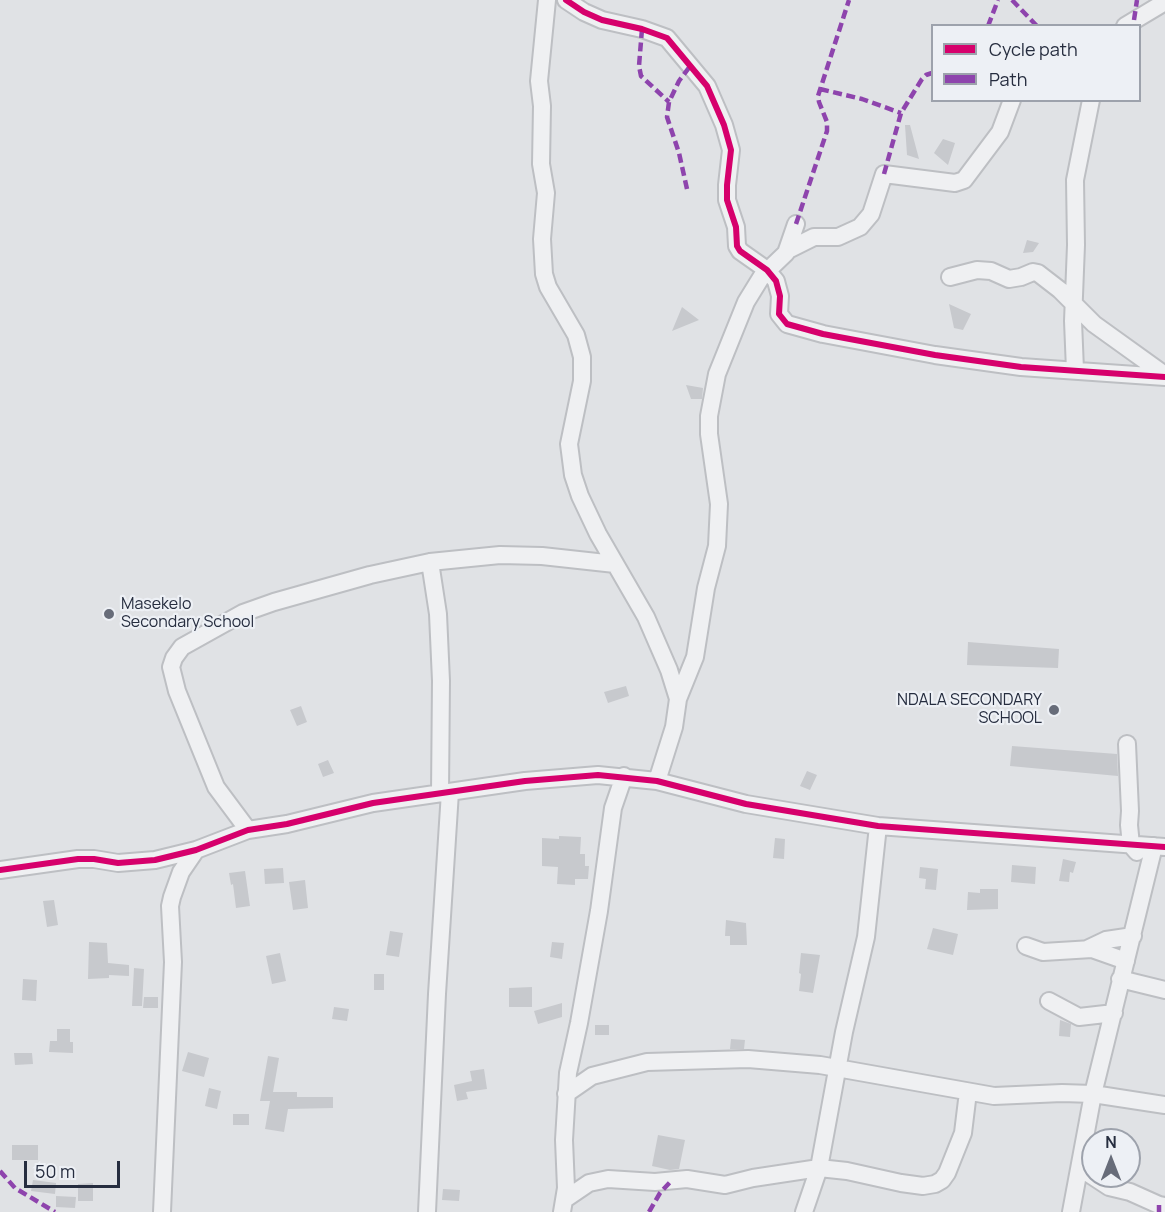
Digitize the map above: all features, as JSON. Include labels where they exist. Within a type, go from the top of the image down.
[{"type":"street","points":[[547,0],[539,81],[542,106],[541,164],[546,193],[542,260],[548,287],[576,335],[582,357],[582,381],[569,444],[573,475],[580,496],[654,633],[678,699]]},
{"type":"street","points":[[566,0],[602,20],[642,29],[667,38],[707,86],[724,125],[729,143],[731,156],[726,185],[727,200],[736,227],[737,246],[740,252],[767,270],[779,286],[779,314],[790,327],[935,355],[1021,367],[1165,376]]},
{"type":"street","points":[[1128,24],[1165,2]]},
{"type":"street","points":[[788,250],[814,237],[838,237],[860,227],[871,214],[884,174],[955,183],[964,180],[1000,132],[1011,102]]},
{"type":"street","points":[[1075,370],[1073,302],[1076,245],[1075,180],[1091,102]]},
{"type":"street","points":[[657,781],[674,727],[678,699],[695,657],[705,588],[717,546],[719,504],[709,434],[712,398],[721,363],[746,302],[767,270],[788,250],[796,224]]},
{"type":"street","points":[[950,277],[984,270],[1014,279],[1036,272],[1073,302],[1094,324],[1165,376]]},
{"type":"street","points":[[248,830],[216,787],[173,678],[171,667],[182,647],[243,613],[274,602],[359,578],[429,562],[500,555],[542,556],[615,564]]},
{"type":"street","points":[[427,1212],[445,793],[438,614],[429,562]]},
{"type":"street","points":[[1127,744],[1131,845],[1148,867]]},
{"type":"street","points":[[0,870],[78,859],[136,863],[196,850],[248,830],[287,824],[373,803],[560,777],[597,775],[657,781],[746,804],[878,826],[1160,847],[1148,867],[1133,936],[1120,980],[1093,1094],[1071,1212]]},
{"type":"street","points":[[563,1206],[566,1094],[570,1059],[579,1023],[601,901],[613,808],[624,776]]},
{"type":"street","points":[[804,1212],[819,1168],[844,1032],[866,937],[878,826]]},
{"type":"street","points":[[162,1212],[172,962],[170,906],[181,872],[196,850]]},
{"type":"street","points":[[1087,949],[1106,940],[1133,936]]},
{"type":"street","points":[[1026,946],[1043,952],[1087,949],[1126,961]]},
{"type":"street","points":[[1120,980],[1165,990]]},
{"type":"street","points":[[1049,1001],[1079,1017],[1114,1012]]},
{"type":"street","points":[[566,1094],[592,1076],[647,1062],[748,1059],[798,1062],[994,1095],[1093,1094],[1165,1105]]},
{"type":"street","points":[[563,1206],[589,1183],[608,1179],[655,1182],[687,1179],[725,1185],[753,1178],[819,1168],[847,1171],[923,1186],[938,1183],[947,1173],[963,1133],[968,1092]]},
{"type":"street","points":[[1080,1168],[1109,1187],[1163,1203]]},
{"type":"building","points":[[905,125],[910,125],[919,159],[907,155]]},
{"type":"building","points":[[943,139],[955,143],[948,165],[934,153]]},
{"type":"building","points":[[1027,240],[1039,243],[1033,252],[1023,253]]},
{"type":"building","points":[[949,304],[971,314],[963,330],[954,328]]},
{"type":"building","points":[[682,307],[699,320],[672,331]]},
{"type":"building","points":[[686,385],[703,388],[702,399],[691,399]]},
{"type":"building","points":[[968,642],[1059,649],[1058,668],[967,665]]},
{"type":"building","points":[[626,686],[629,696],[608,703],[604,692]]},
{"type":"building","points":[[301,706],[307,722],[297,726],[290,710]]},
{"type":"building","points":[[1012,746],[1117,754],[1118,776],[1010,766]]},
{"type":"building","points":[[328,760],[334,773],[323,777],[318,764]]},
{"type":"building","points":[[807,771],[817,775],[810,790],[800,786]]},
{"type":"building","points":[[559,836],[581,837],[580,854],[585,854],[585,866],[589,866],[588,879],[575,879],[575,885],[557,884],[558,867],[542,866],[542,838],[559,839]]},
{"type":"building","points":[[775,838],[785,839],[784,859],[773,858]]},
{"type":"building","points":[[1063,859],[1076,862],[1073,873],[1070,872],[1069,882],[1059,881]]},
{"type":"building","points":[[1012,865],[1036,867],[1035,884],[1011,882]]},
{"type":"building","points":[[920,867],[938,869],[936,890],[925,889],[926,879],[919,878]]},
{"type":"building","points":[[283,868],[284,883],[265,884],[264,869]]},
{"type":"building","points":[[245,871],[250,906],[236,908],[229,873]]},
{"type":"building","points":[[305,880],[308,908],[293,910],[289,882]]},
{"type":"building","points":[[980,889],[998,889],[998,909],[967,910],[968,892],[980,893]]},
{"type":"building","points":[[54,900],[58,925],[47,927],[43,901]]},
{"type":"building","points":[[726,920],[746,923],[747,945],[730,945],[730,936],[725,936]]},
{"type":"building","points":[[933,928],[958,934],[953,955],[927,949]]},
{"type":"building","points":[[390,931],[403,933],[399,957],[386,955]]},
{"type":"building","points":[[89,942],[107,943],[108,963],[129,965],[129,976],[109,975],[109,978],[88,979]]},
{"type":"building","points":[[552,942],[564,943],[562,959],[550,957]]},
{"type":"building","points":[[280,953],[286,981],[272,984],[266,956]]},
{"type":"building","points":[[801,953],[820,955],[813,993],[799,991]]},
{"type":"building","points":[[134,968],[144,969],[142,1006],[132,1006]]},
{"type":"building","points":[[374,974],[384,974],[384,990],[374,990]]},
{"type":"building","points":[[23,979],[37,980],[36,1001],[22,1000]]},
{"type":"building","points":[[532,987],[532,1007],[509,1007],[509,988]]},
{"type":"building","points":[[144,997],[158,997],[158,1008],[143,1008]]},
{"type":"building","points":[[562,1003],[562,1017],[538,1024],[534,1011]]},
{"type":"building","points":[[334,1007],[349,1009],[347,1021],[332,1019]]},
{"type":"building","points":[[1060,1020],[1071,1024],[1070,1037],[1059,1036]]},
{"type":"building","points":[[595,1025],[609,1025],[609,1035],[595,1035]]},
{"type":"building","points":[[57,1029],[70,1029],[73,1053],[49,1052],[50,1041],[57,1041]]},
{"type":"building","points":[[731,1039],[745,1040],[744,1049],[730,1049]]},
{"type":"building","points":[[188,1052],[209,1058],[204,1077],[182,1071]]},
{"type":"building","points":[[14,1053],[32,1053],[33,1064],[15,1065]]},
{"type":"building","points":[[268,1056],[279,1058],[273,1092],[297,1092],[297,1097],[333,1097],[333,1108],[288,1109],[284,1132],[265,1129],[270,1101],[260,1101]]},
{"type":"building","points":[[484,1069],[487,1089],[466,1092],[468,1099],[457,1101],[454,1085],[472,1081],[470,1071]]},
{"type":"building","points":[[209,1088],[221,1091],[217,1109],[205,1106]]},
{"type":"building","points":[[233,1114],[249,1114],[249,1125],[233,1125]]},
{"type":"building","points":[[658,1135],[685,1140],[679,1169],[670,1170],[652,1166]]},
{"type":"building","points":[[12,1145],[38,1145],[38,1160],[12,1160]]},
{"type":"building","points":[[33,1180],[56,1183],[55,1194],[31,1191]]},
{"type":"building","points":[[93,1183],[93,1201],[78,1201],[78,1184]]},
{"type":"building","points":[[443,1189],[460,1190],[459,1201],[442,1200]]},
{"type":"building","points":[[56,1196],[76,1197],[75,1208],[56,1207]]},
{"type":"marked path","points":[[796,224],[827,131],[827,122],[818,96],[849,0]]},
{"type":"marked path","points":[[989,24],[998,0]]},
{"type":"marked path","points":[[1012,0],[1035,24]]},
{"type":"marked path","points":[[1134,20],[1137,0]]},
{"type":"marked path","points":[[642,29],[639,66],[641,76],[669,102]]},
{"type":"marked path","points":[[687,189],[679,153],[667,117],[669,102],[679,81],[691,65]]},
{"type":"marked path","points":[[884,174],[901,113],[922,79],[931,73]]},
{"type":"marked path","points":[[820,89],[862,99],[901,113]]},
{"type":"marked path","points":[[0,1171],[15,1188],[55,1212]]},
{"type":"marked path","points":[[649,1212],[660,1193],[671,1181]]},
{"type":"marked path","points":[[1159,1205],[1159,1212]]},
{"type":"cycle path","points":[[566,0],[602,20],[642,29],[667,38],[707,86],[724,125],[731,150],[727,200],[736,227],[737,246],[740,251],[767,270],[776,281],[780,296],[779,314],[787,324],[823,334],[935,355],[1021,367],[1165,377]]},
{"type":"cycle path","points":[[0,870],[78,859],[118,863],[155,860],[196,850],[248,830],[287,824],[373,803],[525,781],[598,775],[657,781],[746,804],[878,826],[1165,847]]},
{"type":"place","name":"Masekelo Secondary School","points":[[109,614]]},
{"type":"place","name":"NDALA SECONDARY SCHOOL","points":[[1054,710]]}]
